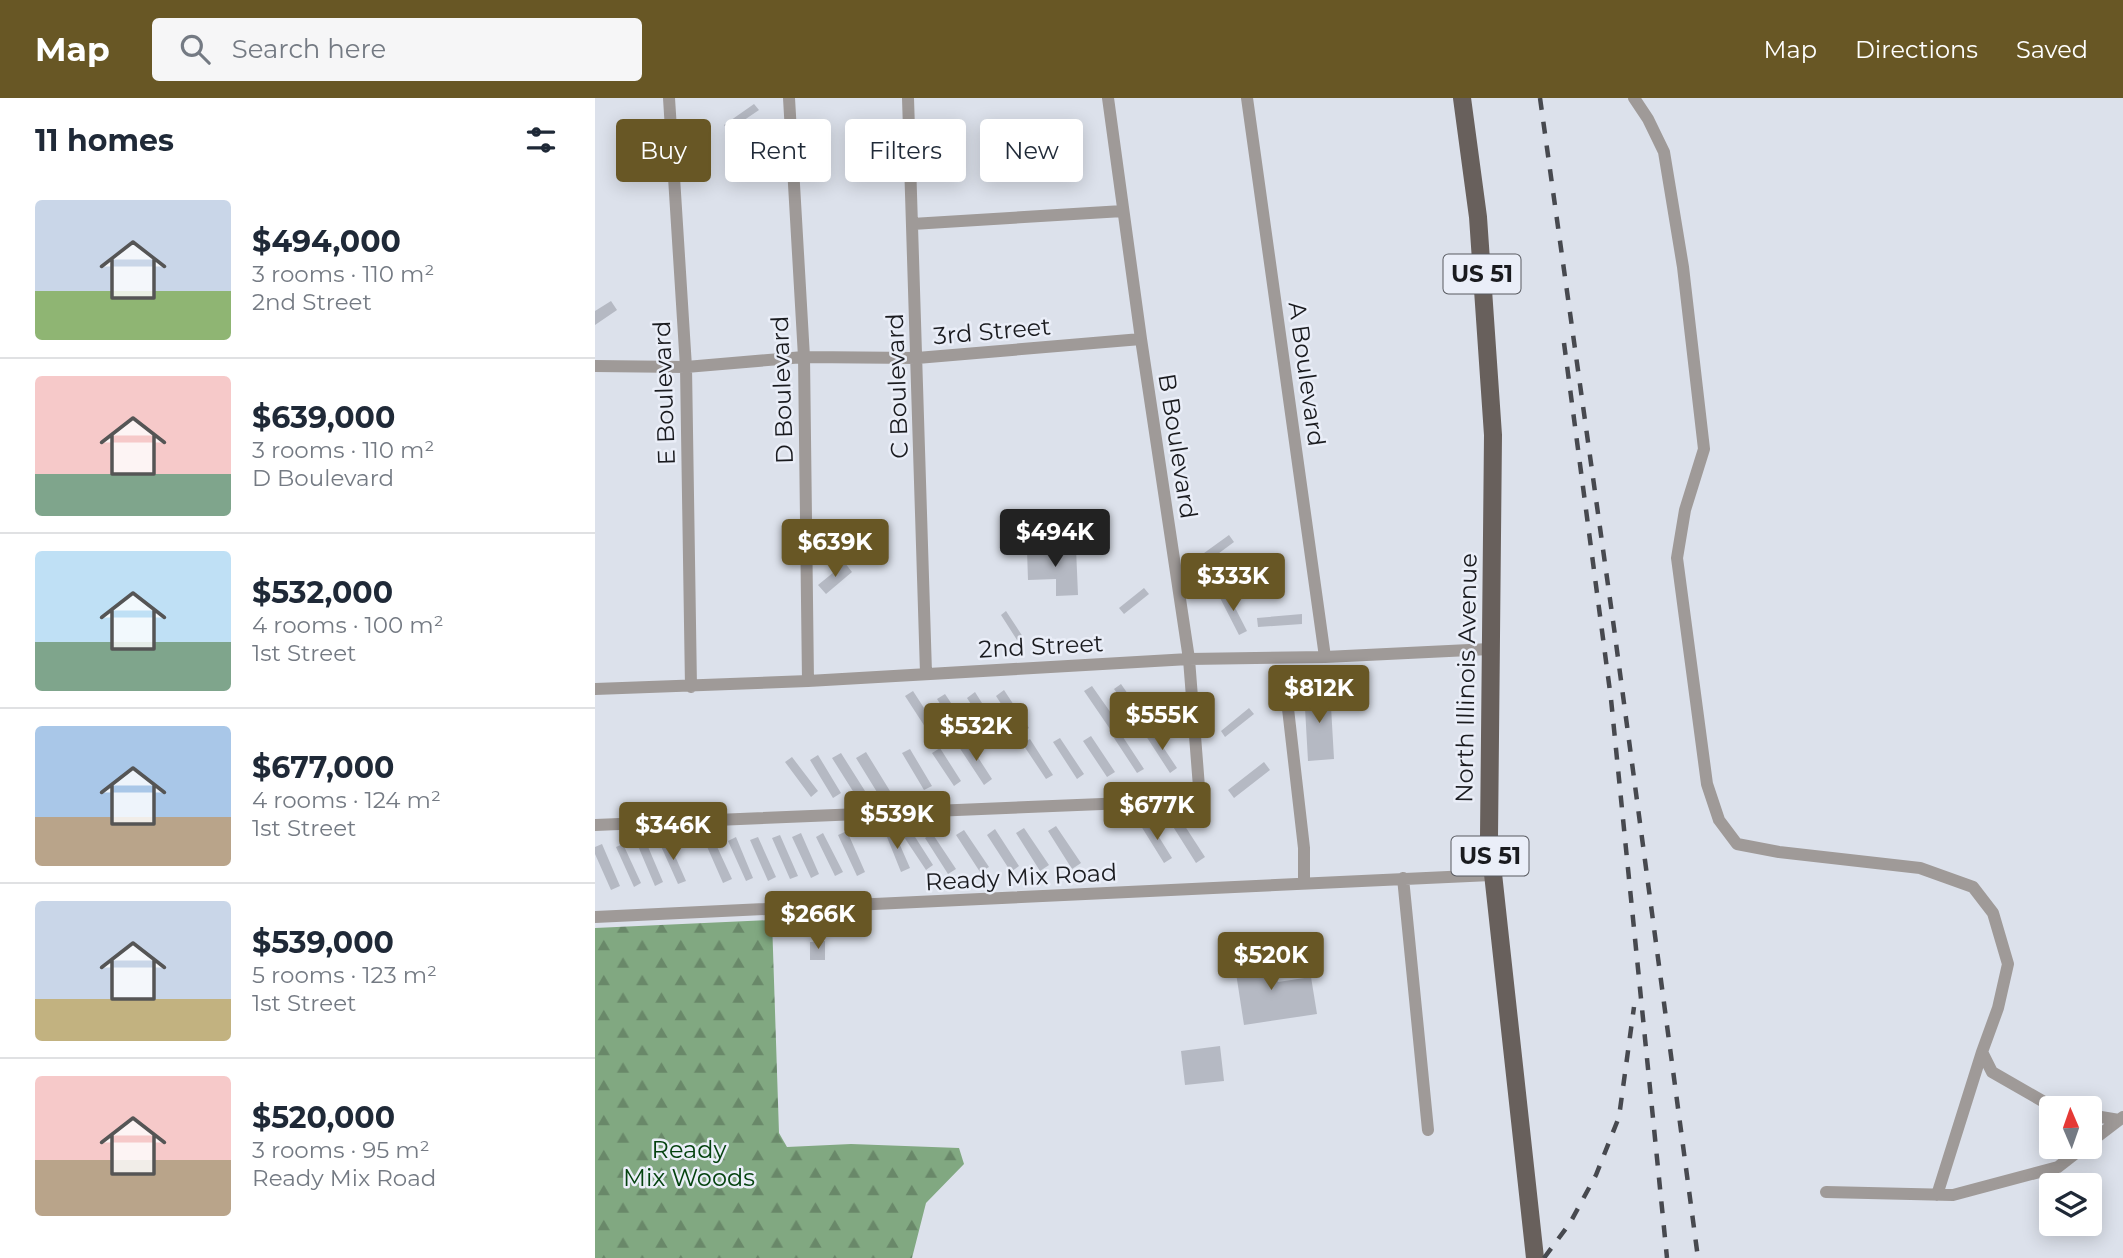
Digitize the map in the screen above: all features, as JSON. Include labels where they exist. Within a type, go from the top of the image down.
[{"type":"main road","name":"North Illinois Avenue","points":[[1462,98],[1478,217],[1493,435],[1489,837],[1491,875],[1535,1258]]},
{"type":"street","name":"E Boulevard","points":[[669,98],[686,367],[691,687]]},
{"type":"street","name":"D Boulevard","points":[[789,98],[804,357],[808,681]]},
{"type":"street","name":"C Boulevard","points":[[908,98],[926,673]]},
{"type":"street","name":"B Boulevard","points":[[595,825],[1200,800],[1189,659],[1108,98]]},
{"type":"street","name":"A Boulevard","points":[[1247,98],[1325,657]]},
{"type":"street","points":[[1634,98],[1664,152],[1683,267],[1703,449],[1685,510],[1677,558],[1707,784],[1719,820],[1737,844],[1779,852],[1920,868],[1973,887],[1993,913],[2008,964],[1998,1008],[1937,1195]]},
{"type":"street","points":[[912,224],[1123,211]]},
{"type":"street","name":"3rd Street","points":[[595,366],[686,367],[804,357],[917,358],[1141,339]]},
{"type":"street","name":"2nd Street","points":[[595,689],[691,687],[1189,659],[1325,657],[1490,649]]},
{"type":"street","points":[[1287,700],[1304,848],[1304,883]]},
{"type":"street","name":"Ready Mix Road","points":[[595,917],[1491,875]]},
{"type":"street","points":[[1403,878],[1428,1129]]},
{"type":"street","points":[[1982,1052],[1991,1072],[2039,1099]]},
{"type":"street","points":[[2102,1117],[2121,1119]]},
{"type":"street","points":[[2102,1134],[2121,1119]]},
{"type":"street","points":[[1826,1192],[1953,1195],[2058,1167],[2069,1159]]},
{"type":"green space","name":"Ready Mix Woods","points":[[772,920],[779,1133],[787,1147],[851,1144],[959,1148],[964,1164],[926,1203],[912,1258],[595,1258],[595,928]]},
{"type":"building","points":[[754,104],[759,110],[746,119],[733,119]]},
{"type":"building","points":[[611,301],[617,310],[595,325],[595,311]]},
{"type":"building","points":[[1229,535],[1234,542],[1199,568],[1193,561]]},
{"type":"building","points":[[1076,548],[1078,595],[1056,596],[1056,579],[1028,580],[1027,550]]},
{"type":"building","points":[[845,563],[852,572],[826,594],[818,585]]},
{"type":"building","points":[[1144,588],[1149,594],[1124,614],[1119,608]]},
{"type":"building","points":[[1227,592],[1247,631],[1239,635],[1219,596]]},
{"type":"building","points":[[1006,611],[1023,637],[1017,640],[1001,615]]},
{"type":"building","points":[[1302,614],[1302,624],[1258,627],[1257,618]]},
{"type":"building","points":[[1121,684],[1146,720],[1139,725],[1114,689]]},
{"type":"building","points":[[1092,686],[1118,723],[1110,729],[1084,691]]},
{"type":"building","points":[[1330,689],[1334,759],[1308,761],[1304,690]]},
{"type":"building","points":[[1004,690],[1029,728],[1020,733],[996,696]]},
{"type":"building","points":[[913,691],[937,728],[929,733],[905,696]]},
{"type":"building","points":[[975,692],[999,730],[991,735],[967,698]]},
{"type":"building","points":[[945,694],[970,731],[961,736],[937,699]]},
{"type":"building","points":[[1249,708],[1254,714],[1225,737],[1221,731]]},
{"type":"building","points":[[1153,732],[1177,768],[1170,773],[1146,736]]},
{"type":"building","points":[[1121,734],[1144,769],[1137,773],[1114,738]]},
{"type":"building","points":[[1091,736],[1115,772],[1107,777],[1083,741]]},
{"type":"building","points":[[1060,738],[1084,774],[1077,779],[1053,742]]},
{"type":"building","points":[[1030,739],[1053,775],[1046,779],[1022,743]]},
{"type":"building","points":[[968,742],[992,779],[984,785],[959,747]]},
{"type":"building","points":[[940,748],[961,781],[954,786],[932,753]]},
{"type":"building","points":[[910,749],[932,786],[924,790],[902,753]]},
{"type":"building","points":[[866,752],[890,791],[880,797],[856,758]]},
{"type":"building","points":[[841,753],[865,791],[856,796],[832,758]]},
{"type":"building","points":[[818,755],[841,793],[833,798],[810,760]]},
{"type":"building","points":[[792,757],[818,791],[811,797],[785,762]]},
{"type":"building","points":[[1264,762],[1270,770],[1234,798],[1228,790]]},
{"type":"building","points":[[1181,820],[1205,857],[1196,863],[1172,825]]},
{"type":"building","points":[[1149,821],[1172,858],[1164,863],[1141,826]]},
{"type":"building","points":[[1056,826],[1081,863],[1072,869],[1048,831]]},
{"type":"building","points":[[1024,828],[1049,865],[1040,871],[1016,833]]},
{"type":"building","points":[[893,829],[910,868],[901,872],[885,832]]},
{"type":"building","points":[[910,829],[933,865],[926,870],[902,834]]},
{"type":"building","points":[[995,829],[1019,866],[1011,872],[987,835]]},
{"type":"building","points":[[964,830],[989,867],[980,872],[956,835]]},
{"type":"building","points":[[847,831],[865,872],[857,876],[838,835]]},
{"type":"building","points":[[801,833],[819,874],[811,878],[792,837]]},
{"type":"building","points":[[823,833],[843,872],[835,876],[816,837]]},
{"type":"building","points":[[932,833],[956,869],[948,874],[925,838]]},
{"type":"building","points":[[780,835],[798,876],[790,879],[772,838]]},
{"type":"building","points":[[736,837],[753,878],[746,881],[728,841]]},
{"type":"building","points":[[758,837],[776,877],[768,881],[750,840]]},
{"type":"building","points":[[713,838],[732,879],[723,883],[705,842]]},
{"type":"building","points":[[668,840],[686,881],[678,884],[660,844]]},
{"type":"building","points":[[646,842],[663,882],[655,886],[638,846]]},
{"type":"building","points":[[602,844],[620,886],[611,890],[595,854],[595,847]]},
{"type":"building","points":[[623,844],[641,883],[634,887],[616,847]]},
{"type":"building","points":[[825,941],[825,960],[810,960],[810,942]]},
{"type":"building","points":[[1274,954],[1278,982],[1311,977],[1317,1014],[1244,1025],[1234,960]]},
{"type":"building","points":[[1220,1046],[1224,1081],[1185,1085],[1181,1051]]},
{"type":"railway","points":[[1540,98],[1698,1258]]},
{"type":"railway","points":[[1564,343],[1611,699],[1667,1258]]},
{"type":"railway","points":[[1544,1258],[1570,1223],[1596,1175],[1619,1117],[1634,1007]]}]
